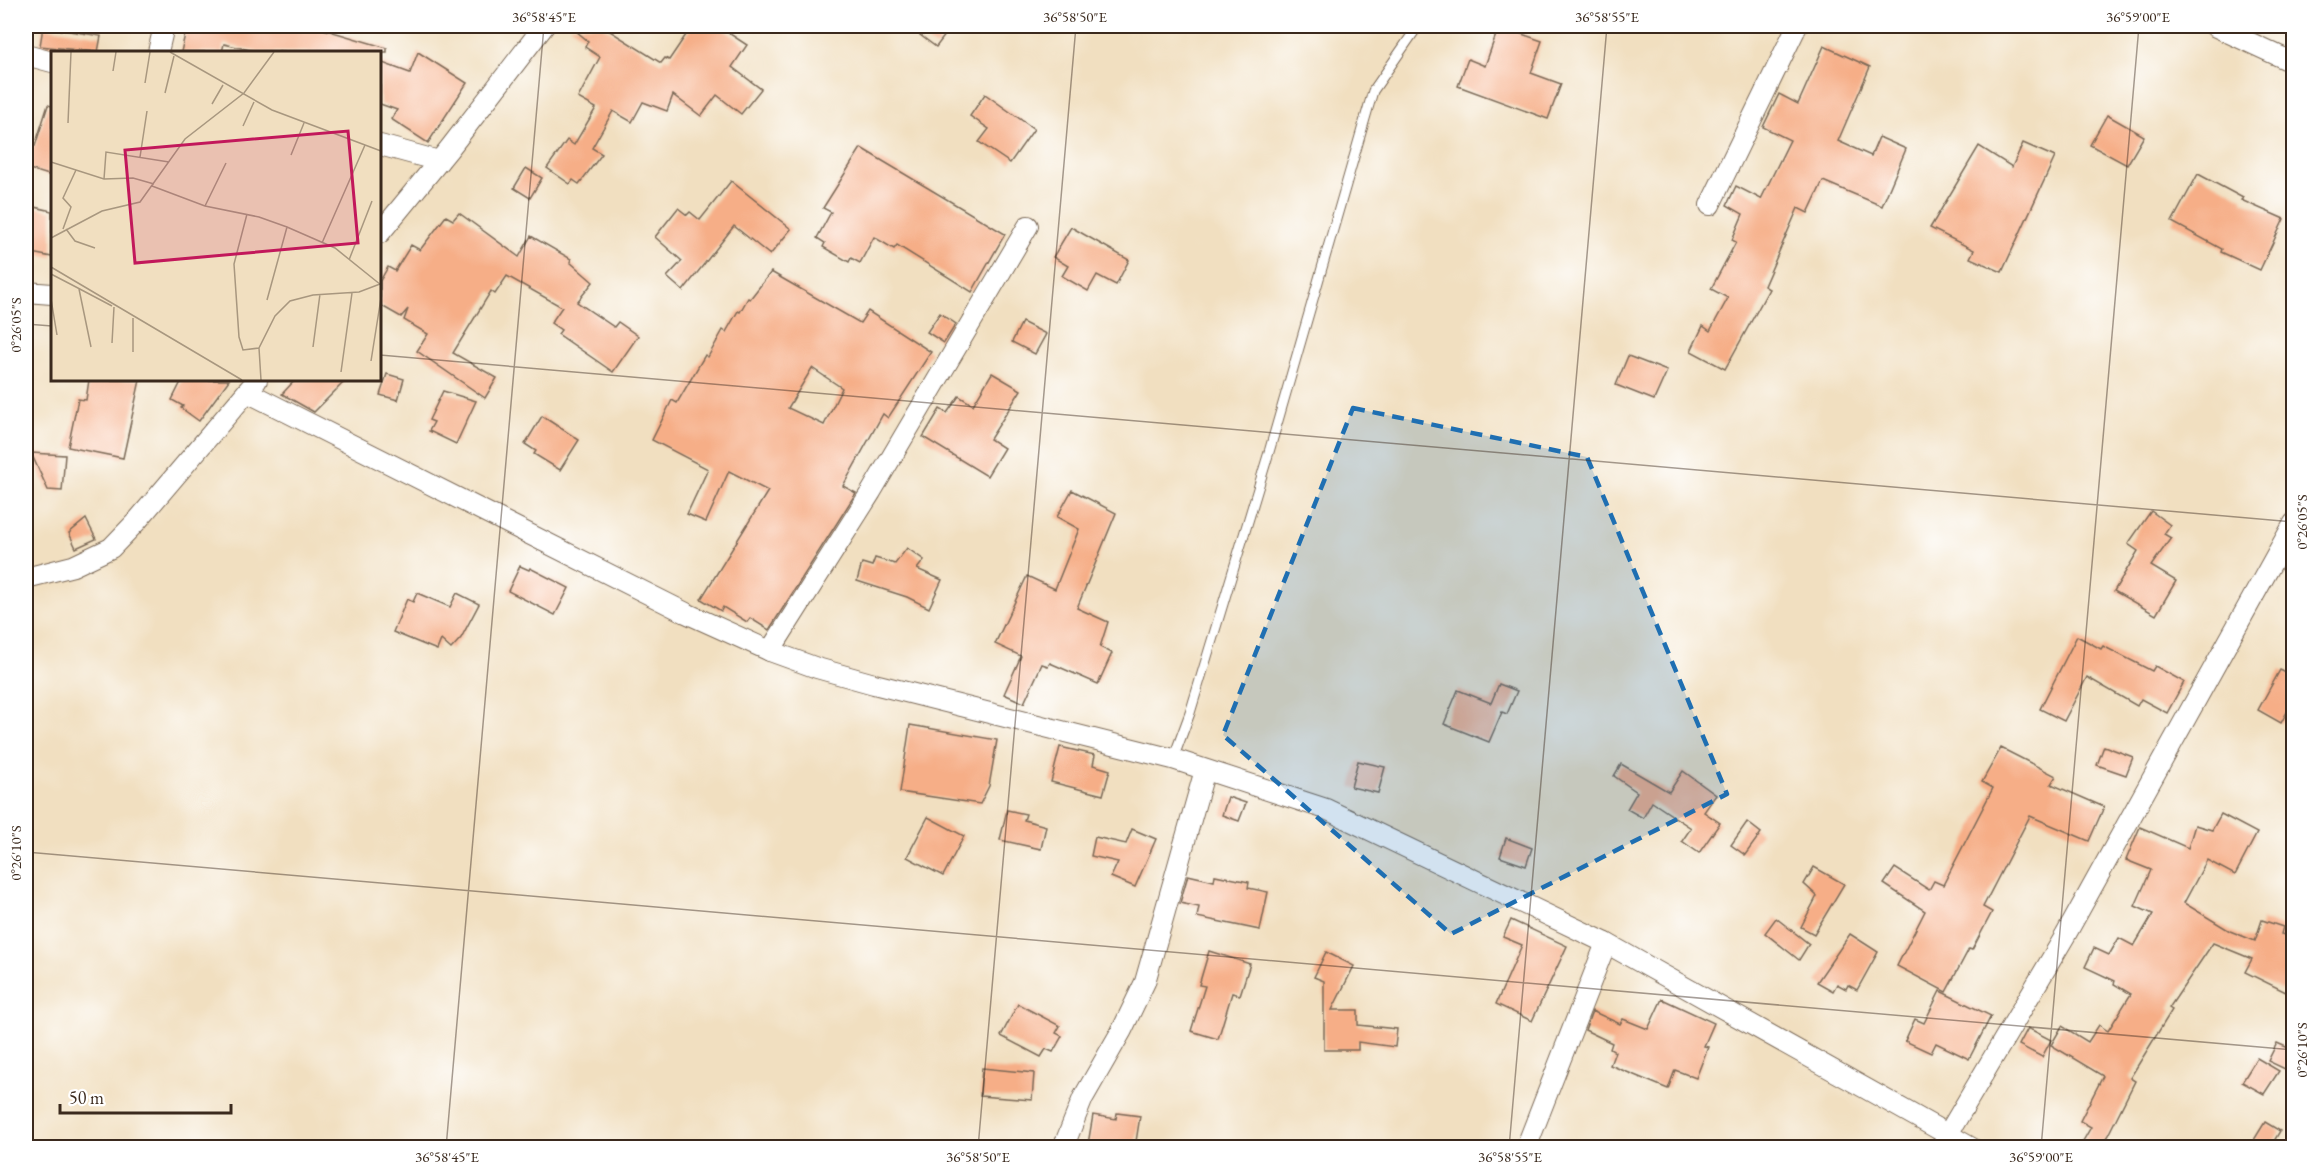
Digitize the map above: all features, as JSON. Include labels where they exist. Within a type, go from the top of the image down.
[{"type":"street","points":[[158,51],[164,26]]},
{"type":"street","points":[[381,232],[544,26]]},
{"type":"street","points":[[1710,205],[1797,26]]},
{"type":"street","points":[[2214,26],[2294,63]]},
{"type":"street","points":[[26,55],[51,62]]},
{"type":"street","points":[[381,145],[439,161]]},
{"type":"street","points":[[770,651],[871,492],[1028,226]]},
{"type":"street","points":[[26,292],[51,294]]},
{"type":"street","points":[[26,578],[73,566],[111,548],[137,521],[252,386],[686,614],[770,651],[817,668],[874,684],[1173,759],[1326,809],[1606,943],[1972,1148]]},
{"type":"street","points":[[1948,1134],[2065,936],[2294,524]]},
{"type":"street","points":[[1063,1148],[1083,1098],[1122,1030],[1145,982],[1205,770]]},
{"type":"street","points":[[1527,1148],[1606,943]]},
{"type":"lane","points":[[1173,759],[1190,713],[1269,452],[1373,91],[1418,26]]},
{"type":"highlighted area","points":[[1353,408],[1587,457],[1727,794],[1451,934],[1223,735]]},
{"type":"building","points":[[179,26],[313,26],[387,48],[387,52],[254,51],[224,44],[222,51],[181,51],[185,34],[178,32]]},
{"type":"building","points":[[570,26],[602,26],[661,63],[665,58],[669,60],[692,26],[718,26],[747,45],[732,67],[761,89],[741,114],[717,95],[701,116],[673,95],[667,111],[643,102],[632,122],[613,111],[592,148],[602,154],[579,184],[573,180],[570,184],[547,168],[567,140],[574,145],[596,108],[578,98],[600,57],[585,47],[588,41]]},
{"type":"building","points":[[908,26],[952,26],[936,47]]},
{"type":"building","points":[[1499,26],[1542,41],[1531,73],[1561,84],[1548,119],[1458,86],[1468,59],[1485,66]]},
{"type":"building","points":[[43,27],[101,36],[98,51],[40,46]]},
{"type":"building","points":[[1824,46],[1870,67],[1838,141],[1871,156],[1879,137],[1906,149],[1882,206],[1823,181],[1808,213],[1798,208],[1764,286],[1769,289],[1725,369],[1691,351],[1703,326],[1710,331],[1728,298],[1711,289],[1736,242],[1732,240],[1743,214],[1727,205],[1736,186],[1761,199],[1790,140],[1763,127],[1779,94],[1798,104]]},
{"type":"building","points":[[418,52],[467,83],[428,143],[391,119],[397,110],[381,104],[381,62],[410,73]]},
{"type":"building","points":[[985,94],[1034,129],[1010,163],[979,142],[989,129],[970,116]]},
{"type":"building","points":[[48,105],[51,106],[51,176],[26,168],[26,143],[35,146]]},
{"type":"building","points":[[2107,115],[2144,136],[2127,165],[2090,145]]},
{"type":"building","points":[[2023,143],[2055,157],[2002,272],[1970,258],[1974,250],[1930,228],[1979,146],[2012,167]]},
{"type":"building","points":[[861,148],[1005,234],[972,292],[897,245],[894,249],[874,237],[860,263],[851,258],[849,262],[823,247],[825,243],[817,238],[831,212],[823,208]]},
{"type":"building","points":[[526,168],[542,178],[530,198],[514,188]]},
{"type":"building","points":[[2198,174],[2243,198],[2241,200],[2284,219],[2260,270],[2221,252],[2222,249],[2172,222]]},
{"type":"building","points":[[731,181],[791,229],[770,255],[734,226],[683,291],[667,277],[682,261],[655,237],[678,208],[687,215],[690,212],[700,220]]},
{"type":"building","points":[[26,205],[51,211],[51,257],[26,252]]},
{"type":"building","points":[[459,213],[519,257],[531,236],[571,259],[570,262],[593,282],[577,302],[614,327],[618,322],[638,336],[613,372],[558,334],[561,330],[551,323],[562,307],[507,276],[495,294],[491,291],[453,353],[497,378],[485,398],[417,351],[428,334],[404,320],[408,309],[401,317],[381,306],[381,279],[388,267],[395,271],[411,245],[420,250],[446,216],[453,220]]},
{"type":"building","points":[[1071,227],[1129,260],[1116,285],[1097,275],[1088,291],[1062,276],[1068,266],[1053,257]]},
{"type":"building","points":[[771,272],[860,323],[868,311],[931,352],[888,418],[883,414],[843,486],[856,493],[769,630],[750,618],[747,622],[723,607],[721,611],[701,599],[768,491],[729,471],[706,522],[687,514],[708,469],[652,440],[672,400],[677,403],[705,355],[708,357],[723,330],[726,332],[738,311],[740,312],[748,298],[750,299]],"holes":[[[812,368],[842,388],[824,425],[788,408]]]},
{"type":"building","points":[[940,313],[956,324],[944,343],[927,332]]},
{"type":"building","points":[[1022,322],[1046,334],[1035,354],[1012,342]]},
{"type":"building","points":[[1628,356],[1667,371],[1654,400],[1616,385]]},
{"type":"building","points":[[992,373],[1021,390],[990,439],[1004,448],[987,476],[923,437],[940,409],[947,413],[959,396],[973,405]]},
{"type":"building","points":[[387,374],[404,379],[398,400],[380,395]]},
{"type":"building","points":[[89,381],[140,381],[123,458],[68,447],[78,399],[86,400]]},
{"type":"building","points":[[182,381],[228,381],[199,421],[181,408],[183,406],[172,400]]},
{"type":"building","points":[[294,381],[345,381],[314,412],[282,394]]},
{"type":"building","points":[[443,391],[476,401],[456,444],[429,431],[434,422],[429,420]]},
{"type":"building","points":[[542,416],[579,440],[560,470],[534,454],[536,451],[525,444]]},
{"type":"building","points":[[31,453],[65,455],[62,491],[48,490]]},
{"type":"building","points":[[1072,490],[1116,513],[1077,608],[1108,622],[1100,647],[1112,653],[1098,684],[1050,663],[1048,666],[1042,664],[1024,703],[1004,694],[1021,656],[995,644],[1027,576],[1055,589],[1079,529],[1057,517]]},
{"type":"building","points":[[2151,511],[2170,525],[2164,534],[2171,538],[2151,566],[2176,581],[2156,615],[2114,591],[2138,551],[2128,544]]},
{"type":"building","points":[[86,519],[96,539],[76,548],[69,533]]},
{"type":"building","points":[[907,548],[924,560],[917,569],[942,580],[929,608],[907,597],[857,581],[862,563],[872,566],[875,558],[895,564]]},
{"type":"building","points":[[520,566],[529,570],[530,568],[569,588],[555,615],[508,591]]},
{"type":"building","points":[[417,593],[450,607],[457,593],[479,604],[461,638],[451,649],[441,640],[437,650],[393,632],[407,599],[413,602]]},
{"type":"building","points":[[2077,636],[2101,649],[2103,646],[2152,671],[2155,666],[2184,682],[2167,713],[2141,699],[2137,706],[2087,677],[2064,721],[2040,709]]},
{"type":"building","points":[[2280,670],[2294,677],[2294,716],[2287,712],[2281,723],[2258,710]]},
{"type":"building","points":[[1499,684],[1517,691],[1507,714],[1502,712],[1489,742],[1444,724],[1458,690],[1491,703]]},
{"type":"building","points":[[910,725],[997,740],[989,786],[980,804],[900,792]]},
{"type":"building","points":[[2104,746],[2133,757],[2126,775],[2097,765]]},
{"type":"building","points":[[1060,747],[1095,755],[1093,765],[1110,770],[1103,795],[1051,782]]},
{"type":"building","points":[[2001,748],[2056,776],[2051,784],[2104,807],[2089,841],[2030,816],[1983,907],[1992,912],[1946,992],[1897,966],[1925,911],[1884,884],[1895,868],[1929,890],[1934,881],[1943,885],[1993,788],[1982,782]]},
{"type":"building","points":[[1358,761],[1385,767],[1378,793],[1351,787]]},
{"type":"building","points":[[1621,764],[1669,792],[1683,771],[1716,795],[1704,812],[1720,823],[1699,853],[1682,841],[1691,828],[1652,802],[1643,818],[1627,809],[1637,792],[1614,776]]},
{"type":"building","points":[[1228,797],[1246,803],[1239,821],[1222,815]]},
{"type":"building","points":[[1007,810],[1026,814],[1024,820],[1046,826],[1041,849],[1000,840]]},
{"type":"building","points":[[2221,814],[2257,833],[2235,875],[2207,860],[2184,903],[2230,931],[2255,941],[2262,920],[2283,927],[2281,934],[2294,938],[2294,996],[2245,972],[2252,959],[2213,943],[2169,1008],[2172,1010],[2130,1078],[2135,1081],[2100,1148],[2079,1148],[2091,1127],[2080,1121],[2103,1076],[2051,1045],[2062,1026],[2088,1042],[2099,1025],[2108,1031],[2131,994],[2114,984],[2115,981],[2085,967],[2094,948],[2109,955],[2119,938],[2134,946],[2153,914],[2135,906],[2151,870],[2126,860],[2140,827],[2188,848],[2195,825],[2212,830]]},
{"type":"building","points":[[928,817],[964,836],[943,876],[907,857]]},
{"type":"building","points":[[1747,822],[1761,833],[1745,855],[1731,845]]},
{"type":"building","points":[[1132,829],[1156,839],[1135,887],[1111,877],[1118,862],[1091,856],[1095,837],[1126,844]]},
{"type":"building","points":[[1506,838],[1532,848],[1526,866],[1500,857]]},
{"type":"building","points":[[1814,867],[1844,884],[1814,934],[1801,927],[1817,896],[1804,884]]},
{"type":"building","points":[[1188,875],[1214,881],[1215,875],[1249,882],[1248,888],[1268,892],[1260,930],[1197,917],[1199,907],[1180,903]]},
{"type":"building","points":[[1776,918],[1809,944],[1799,960],[1765,933]]},
{"type":"building","points":[[1511,920],[1567,946],[1532,1021],[1496,1004],[1522,945],[1503,937]]},
{"type":"building","points":[[1850,934],[1878,952],[1857,990],[1848,985],[1846,989],[1837,984],[1833,991],[1817,982]]},
{"type":"building","points":[[1209,951],[1250,964],[1240,995],[1232,993],[1218,1039],[1191,1031],[1205,986],[1199,985]]},
{"type":"building","points":[[1326,952],[1354,966],[1332,1010],[1358,1010],[1358,1025],[1397,1029],[1395,1047],[1358,1042],[1358,1050],[1324,1050],[1324,981],[1314,977]]},
{"type":"building","points":[[1940,991],[1991,1016],[1969,1059],[1936,1043],[1931,1053],[1905,1041],[1915,1019],[1924,1023]]},
{"type":"building","points":[[1662,999],[1714,1023],[1704,1046],[1708,1047],[1696,1078],[1675,1070],[1668,1089],[1610,1065],[1615,1052],[1610,1049],[1612,1043],[1585,1030],[1592,1011],[1620,1024],[1623,1019],[1648,1029]]},
{"type":"building","points":[[1018,1004],[1060,1026],[1056,1033],[1062,1036],[1053,1052],[1046,1049],[1041,1057],[1001,1036]]},
{"type":"building","points":[[2028,1028],[2051,1040],[2042,1057],[2019,1045]]},
{"type":"building","points":[[2277,1043],[2293,1050],[2285,1069],[2268,1061]]},
{"type":"building","points":[[2257,1058],[2279,1071],[2264,1094],[2242,1082]]},
{"type":"building","points":[[982,1068],[1034,1073],[1032,1100],[980,1096]]},
{"type":"building","points":[[1117,1113],[1140,1116],[1135,1148],[1088,1144],[1093,1115],[1116,1119]]},
{"type":"building","points":[[2265,1122],[2280,1131],[2270,1148],[2249,1148]]}]
